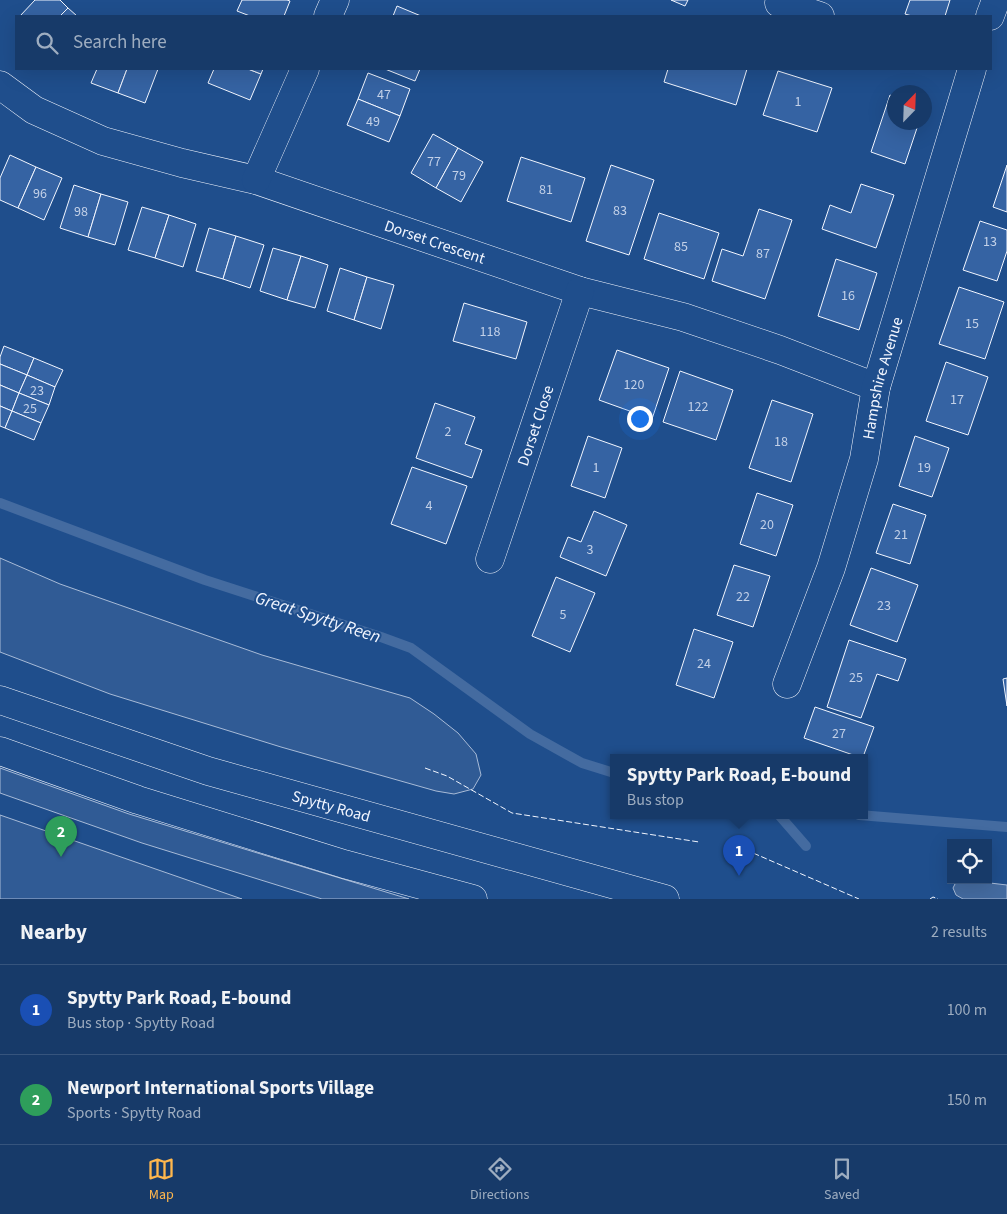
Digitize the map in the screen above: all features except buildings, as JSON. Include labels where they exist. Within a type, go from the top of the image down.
[{"type":"street","points":[[328,15],[335,0]]},
{"type":"street","points":[[990,15],[996,0]]},
{"type":"street","points":[[779,3],[817,15]]},
{"type":"street","points":[[256,180],[305,70]]},
{"type":"street","name":"Hampshire Avenue","points":[[787,684],[831,568],[864,459],[876,387],[972,70]]},
{"type":"street","name":"Dorset Crescent","points":[[0,85],[34,110],[103,141],[182,163],[256,180],[580,291],[683,317],[780,350],[876,387]]},
{"type":"street","name":"Dorset Close","points":[[490,560],[580,291]]},
{"type":"street","name":"Spytty Road","points":[[0,700],[208,771],[665,899]]},
{"type":"street","points":[[0,751],[147,803],[344,864],[473,899]]},
{"type":"shaded area","points":[[0,558],[60,584],[262,655],[410,698],[458,733],[476,754],[481,775],[473,789],[454,794],[436,791],[281,747],[110,694],[0,652]]},
{"type":"shaded area","points":[[0,768],[129,814],[409,899],[322,899],[142,843],[0,793]]},
{"type":"shaded area","points":[[0,815],[242,899],[0,899]]},
{"type":"shaded area","points":[[955,884],[1007,885],[1007,899],[963,899],[956,895],[953,888]]},
{"type":"waterway","name":"Great Spytty Reen","points":[[0,503],[205,580],[411,648],[530,734],[582,763],[610,772]]},
{"type":"waterway","name":"Great Spytty Reen","points":[[868,816],[1007,827]]},
{"type":"waterway","points":[[782,819],[806,846]]},
{"type":"fence","points":[[425,768],[447,776],[512,813],[699,842]]},
{"type":"fence","points":[[730,843],[859,899]]},
{"type":"fence","points":[[930,899],[933,897],[938,899]]},
{"type":"place","name":"Newport International Sports Village","points":[[61,857]]},
{"type":"place","name":"Spytty Park Road, E-bound","points":[[739,876]]}]
